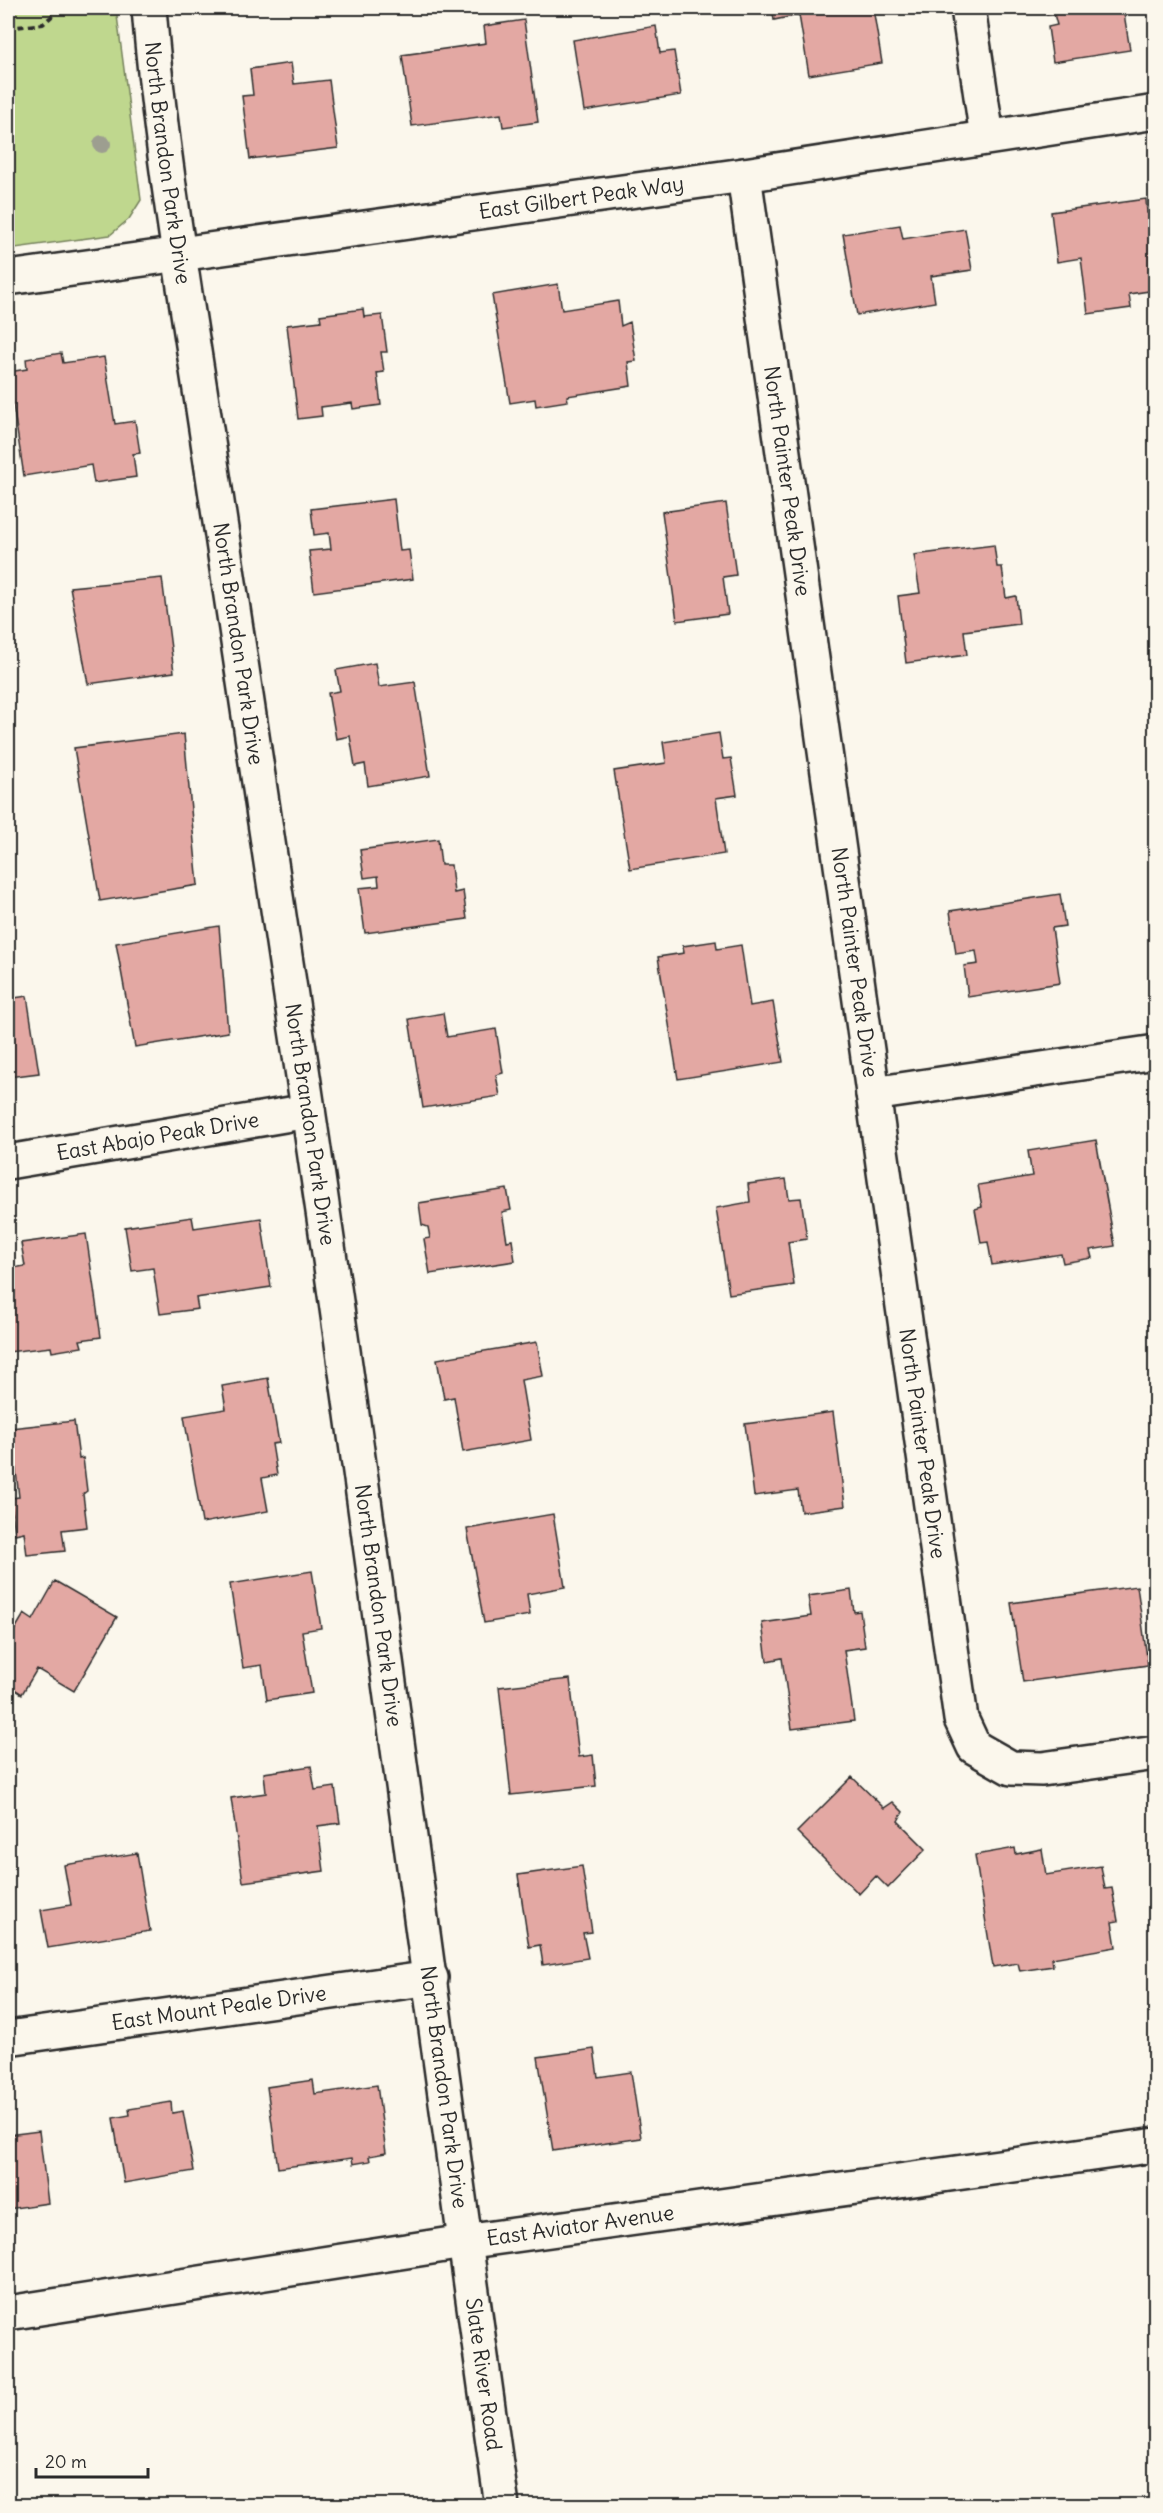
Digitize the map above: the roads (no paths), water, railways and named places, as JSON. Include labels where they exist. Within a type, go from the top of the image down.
[{"type":"street","name":"North Brandon Park Drive","points":[[149,8],[152,48],[180,253],[308,1111],[431,1978],[464,2242]]},
{"type":"street","points":[[968,8],[987,137]]},
{"type":"street","name":"East Gilbert Peak Way","points":[[8,278],[744,175],[1155,112]]},
{"type":"street","name":"North Painter Peak Drive","points":[[744,175],[961,1719],[974,1748],[1011,1768],[1042,1770],[1155,1753]]},
{"type":"street","points":[[873,1094],[1155,1052]]},
{"type":"street","name":"East Abajo Peak Drive","points":[[8,1162],[308,1111]]},
{"type":"street","name":"East Mount Peale Drive","points":[[8,2038],[431,1978]]},
{"type":"street","name":"East Aviator Avenue","points":[[8,2313],[464,2242],[1155,2145]]},
{"type":"street","name":"Slate River Road","points":[[464,2242],[502,2505]]}]
